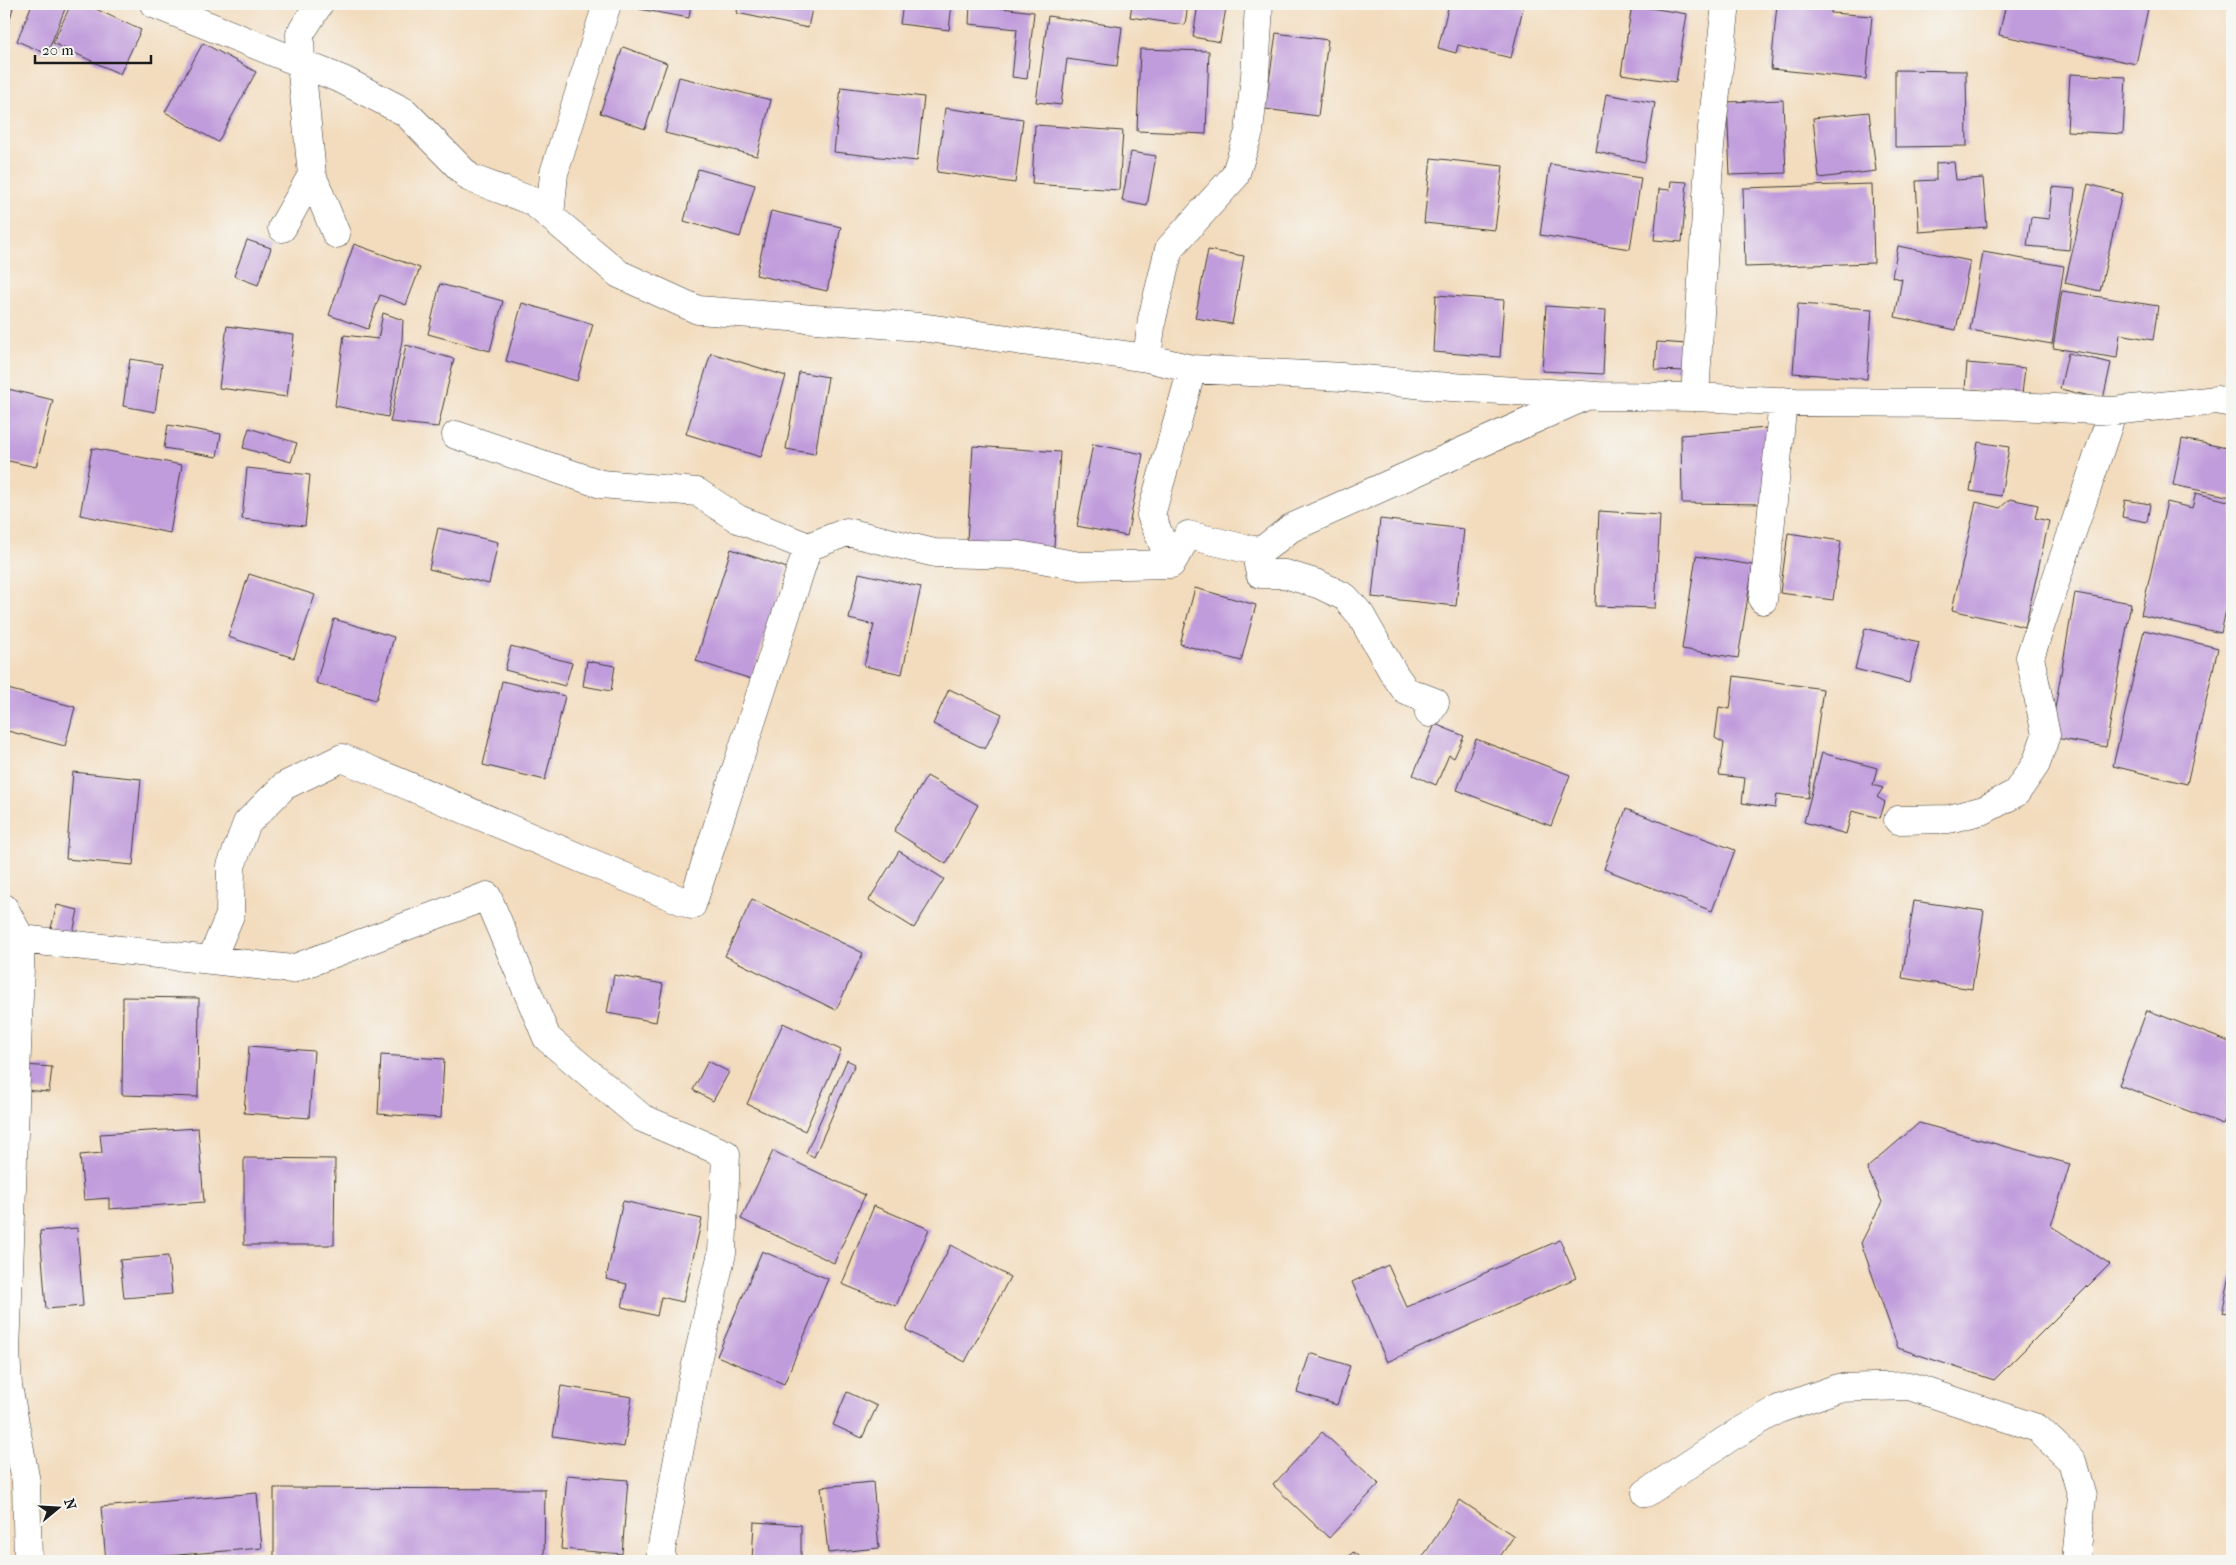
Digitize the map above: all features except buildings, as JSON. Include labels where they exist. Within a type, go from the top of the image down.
[{"type":"street","points":[[154,4],[344,80],[405,112],[470,178],[532,201],[619,274],[698,310],[920,327],[1147,358],[1192,369],[1343,377],[1436,386],[1588,395],[1783,401],[1959,403],[2113,411],[2217,400],[2232,403]]},
{"type":"street","points":[[319,4],[300,34],[301,63],[312,175],[336,234]]},
{"type":"street","points":[[550,216],[554,173],[607,4]]},
{"type":"street","points":[[1147,358],[1152,319],[1169,249],[1235,176],[1248,132],[1255,76],[1259,4]]},
{"type":"street","points":[[1695,397],[1710,146],[1726,4]]},
{"type":"street","points":[[282,228],[312,175]]},
{"type":"street","points":[[1170,564],[1151,515],[1192,369]]},
{"type":"street","points":[[1170,564],[1188,535],[1260,552],[1290,528],[1588,395]]},
{"type":"street","points":[[1763,600],[1783,401]]},
{"type":"street","points":[[1898,820],[1949,819],[1984,810],[2016,793],[2036,764],[2046,735],[2030,657],[2113,411]]},
{"type":"street","points":[[456,435],[601,484],[697,492],[738,519],[808,547],[847,532],[935,553],[1019,555],[1080,566],[1170,564]]},
{"type":"street","points":[[210,960],[230,915],[232,866],[246,823],[284,786],[342,758],[692,905],[808,547]]},
{"type":"street","points":[[1254,550],[1260,574],[1285,574],[1318,584],[1345,597],[1360,614],[1394,674],[1406,691],[1435,702],[1429,713]]},
{"type":"street","points":[[21,939],[292,969],[487,896],[547,1038],[642,1118],[726,1154],[722,1253],[692,1382],[661,1551],[661,1561]]},
{"type":"street","points":[[4,908],[21,939],[6,1386],[26,1482],[28,1561]]},
{"type":"street","points":[[1646,1494],[1732,1436],[1779,1409],[1838,1388],[1909,1386],[2037,1428],[2072,1461],[2082,1497],[2076,1561]]}]
